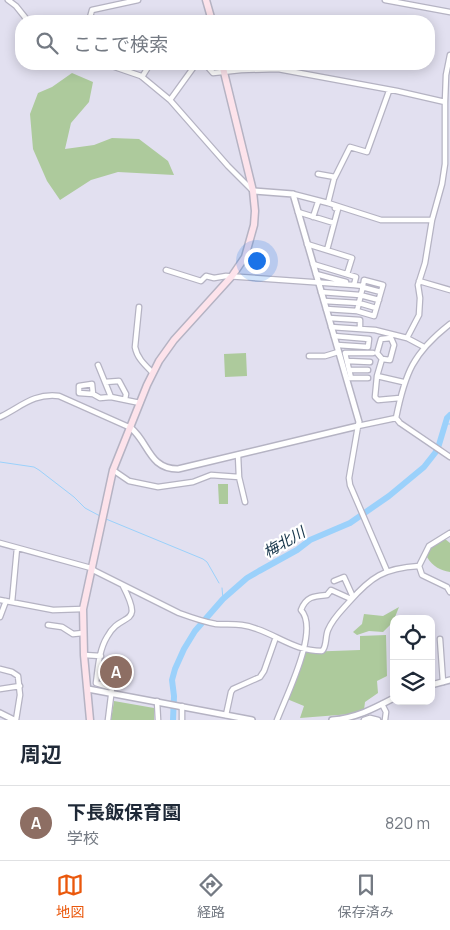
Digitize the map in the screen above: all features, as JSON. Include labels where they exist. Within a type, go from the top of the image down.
[{"type":"main road","points":[[206,0],[210,15]]},
{"type":"main road","points":[[90,720],[82,633],[83,609],[113,470],[159,361],[174,340],[232,276],[245,257],[252,238],[255,210],[253,191],[224,71]]},
{"type":"street","points":[[8,0],[23,15]]},
{"type":"street","points":[[91,15],[92,10],[138,0]]},
{"type":"street","points":[[385,0],[450,12]]},
{"type":"street","points":[[407,338],[419,315],[419,281],[432,220],[448,164],[445,102],[450,55]]},
{"type":"street","points":[[123,70],[142,77],[170,100],[228,166],[253,191],[293,194],[381,220],[432,220]]},
{"type":"street","points":[[142,77],[146,70]]},
{"type":"street","points":[[170,100],[192,70]]},
{"type":"street","points":[[210,70],[212,73],[251,70]]},
{"type":"street","points":[[283,70],[445,102]]},
{"type":"street","points":[[328,203],[335,178],[350,147],[368,152],[389,91]]},
{"type":"street","points":[[318,174],[335,178]]},
{"type":"street","points":[[293,194],[338,352],[349,378]]},
{"type":"street","points":[[299,198],[338,209],[327,250]]},
{"type":"street","points":[[313,217],[318,202]]},
{"type":"street","points":[[298,212],[334,223]]},
{"type":"street","points":[[307,244],[352,258],[347,274]]},
{"type":"street","points":[[313,264],[356,277],[354,285]]},
{"type":"street","points":[[166,270],[201,281],[206,276],[214,278],[232,276],[354,285]]},
{"type":"street","points":[[316,274],[381,292]]},
{"type":"street","points":[[326,309],[357,311],[374,316],[383,285],[364,280],[357,311],[360,329]]},
{"type":"street","points":[[419,281],[450,290]]},
{"type":"street","points":[[321,292],[378,300]]},
{"type":"street","points":[[324,301],[358,303],[376,308]]},
{"type":"street","points":[[139,307],[136,353],[142,363],[153,373]]},
{"type":"street","points":[[329,318],[360,320]]},
{"type":"street","points":[[448,456],[400,423],[396,418],[404,382],[413,362],[424,347],[450,324]]},
{"type":"street","points":[[331,327],[374,330],[407,338],[424,347]]},
{"type":"street","points":[[334,336],[369,339],[368,347],[337,345]]},
{"type":"street","points":[[391,338],[394,345],[390,360],[382,359],[377,353],[381,339],[391,338]]},
{"type":"street","points":[[310,356],[325,356],[338,352]]},
{"type":"street","points":[[373,353],[345,353],[358,426],[349,481],[387,572]]},
{"type":"street","points":[[382,359],[377,376],[375,397],[378,400],[400,398]]},
{"type":"street","points":[[347,361],[370,362]]},
{"type":"street","points":[[98,366],[111,396]]},
{"type":"street","points":[[349,370],[368,370]]},
{"type":"street","points":[[377,376],[404,382]]},
{"type":"street","points":[[349,378],[368,378]]},
{"type":"street","points":[[126,400],[126,394],[119,381],[79,386],[79,392],[93,394],[100,398],[111,396],[126,400],[140,403]]},
{"type":"street","points":[[92,384],[93,394]]},
{"type":"street","points":[[0,418],[36,397],[58,396],[130,428],[137,433],[152,458],[162,466],[178,469],[396,418]]},
{"type":"street","points":[[238,454],[239,477],[245,502]]},
{"type":"street","points":[[113,470],[129,481],[152,486],[193,482],[211,475],[239,477]]},
{"type":"street","points":[[450,532],[447,536],[429,546],[419,566],[422,575],[447,587],[450,592]]},
{"type":"street","points":[[0,543],[91,568],[179,613],[193,618],[258,629],[304,650],[324,651],[328,631],[336,616],[365,584],[387,572],[409,566],[419,566]]},
{"type":"street","points":[[12,602],[17,548]]},
{"type":"street","points":[[334,581],[344,577],[352,598]]},
{"type":"street","points":[[108,720],[112,688],[96,683],[104,643],[110,631],[128,619],[132,610],[122,585]]},
{"type":"street","points":[[277,720],[307,639],[306,617],[301,610],[305,602],[314,595],[327,595],[331,590],[352,598]]},
{"type":"street","points":[[0,617],[3,600],[53,610],[83,609]]},
{"type":"street","points":[[48,625],[62,627],[73,634],[82,633]]},
{"type":"street","points":[[226,715],[230,692],[260,678],[264,672],[276,637]]},
{"type":"street","points":[[440,639],[443,682]]},
{"type":"street","points":[[84,655],[100,656]]},
{"type":"street","points":[[0,670],[15,673],[18,676],[20,686],[15,720],[0,713]]},
{"type":"street","points":[[435,684],[450,680]]},
{"type":"street","points":[[0,689],[20,686]]},
{"type":"street","points":[[88,689],[252,720]]},
{"type":"street","points":[[332,720],[356,718],[390,700]]},
{"type":"street","points":[[157,701],[158,720]]},
{"type":"street","points":[[382,704],[386,712],[385,720]]},
{"type":"street","points":[[181,706],[182,720]]},
{"type":"street","points":[[364,720],[370,718],[378,720]]},
{"type":"green space","points":[[72,73],[93,82],[89,102],[71,123],[65,149],[94,145],[112,138],[139,139],[168,161],[174,175],[118,172],[91,180],[60,200],[47,181],[33,149],[30,114],[38,93],[52,87]]},
{"type":"green space","points":[[246,353],[247,376],[225,377],[224,354]]},
{"type":"green space","points":[[218,484],[228,484],[228,504],[219,504]]},
{"type":"green space","points":[[445,539],[450,543],[450,572],[437,568],[427,557],[430,548]]},
{"type":"green space","points":[[399,607],[396,615],[390,615],[390,625],[383,632],[369,631],[357,635],[353,632],[362,624],[364,614],[383,616]]},
{"type":"green space","points":[[386,635],[387,676],[377,681],[378,693],[365,702],[364,710],[351,714],[300,718],[304,706],[287,699],[305,652],[360,650],[360,636]]},
{"type":"green space","points":[[114,701],[154,708],[154,720],[111,720]]},
{"type":"waterway","name":"梅北川","points":[[173,720],[174,696],[172,680],[175,669],[195,631],[223,599],[247,578],[297,550],[310,540],[350,523],[389,496],[424,467],[435,453],[447,418],[450,415]]},
{"type":"waterway","name":"梅北川","points":[[445,424],[450,424]]},
{"type":"waterway","points":[[0,462],[34,467],[74,497],[85,508],[100,516]]},
{"type":"waterway","points":[[106,519],[203,559],[207,562],[219,583]]},
{"type":"waterway","points":[[222,588],[223,599]]},
{"type":"place","name":"下長飯保育園","points":[[116,672]]}]
